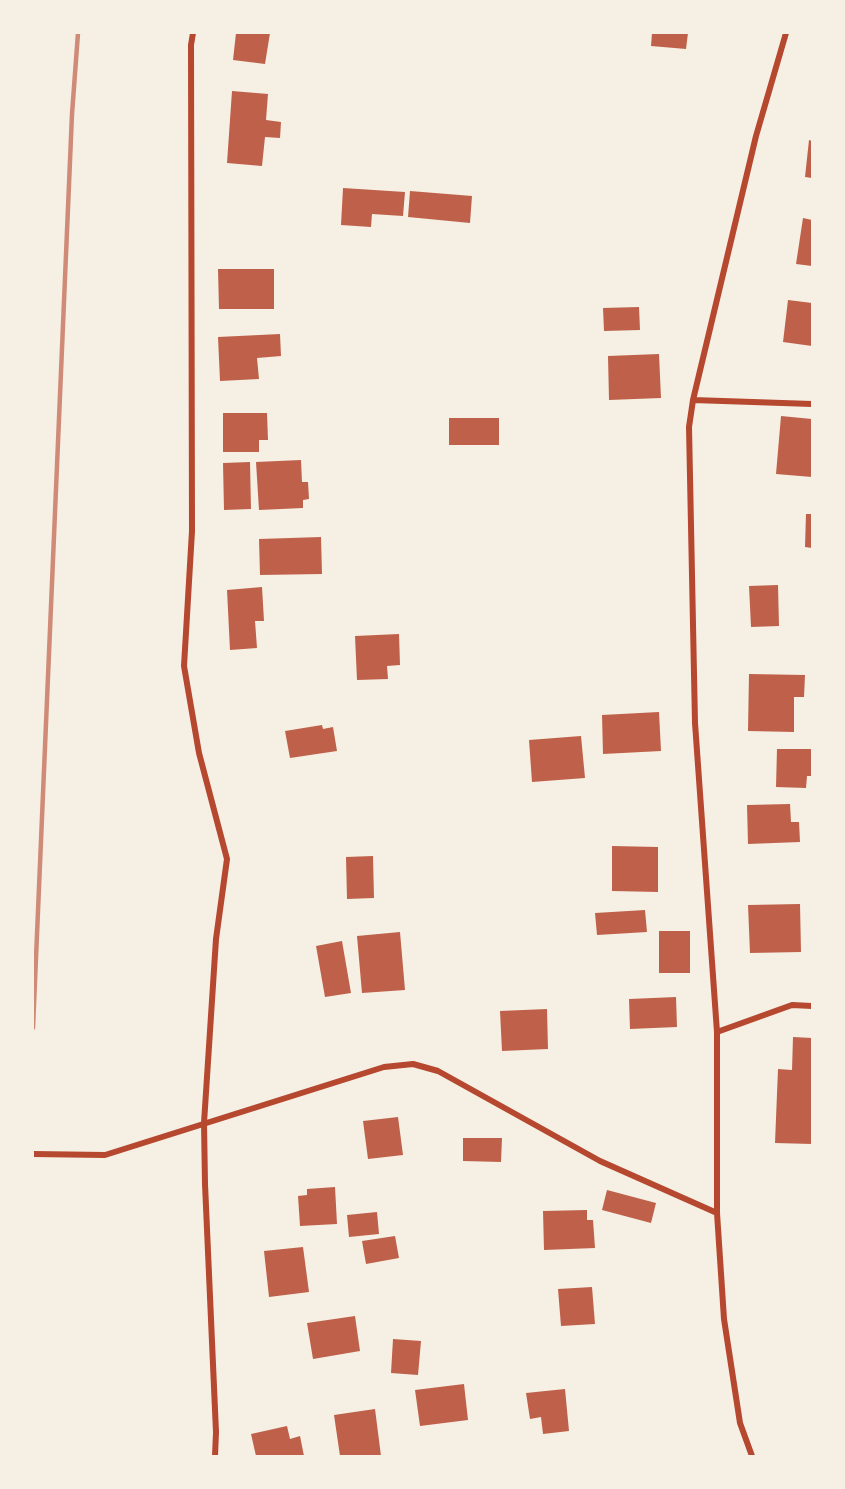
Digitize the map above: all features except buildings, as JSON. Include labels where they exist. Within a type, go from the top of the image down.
[{"type":"street","points":[[193,33],[191,45],[192,531],[184,666],[199,753],[227,859],[216,939],[204,1123],[215,1456]]},
{"type":"street","points":[[752,1456],[740,1423],[724,1319],[717,1213],[717,1032],[695,723],[689,427],[693,400],[756,136],[786,33]]},
{"type":"street","points":[[693,400],[812,404]]},
{"type":"street","points":[[717,1032],[792,1005],[812,1006]]},
{"type":"street","points":[[33,1154],[105,1155],[384,1067],[413,1064],[438,1071],[600,1161],[717,1213]]},
{"type":"railway","points":[[33,1028],[72,114],[78,33]]}]
